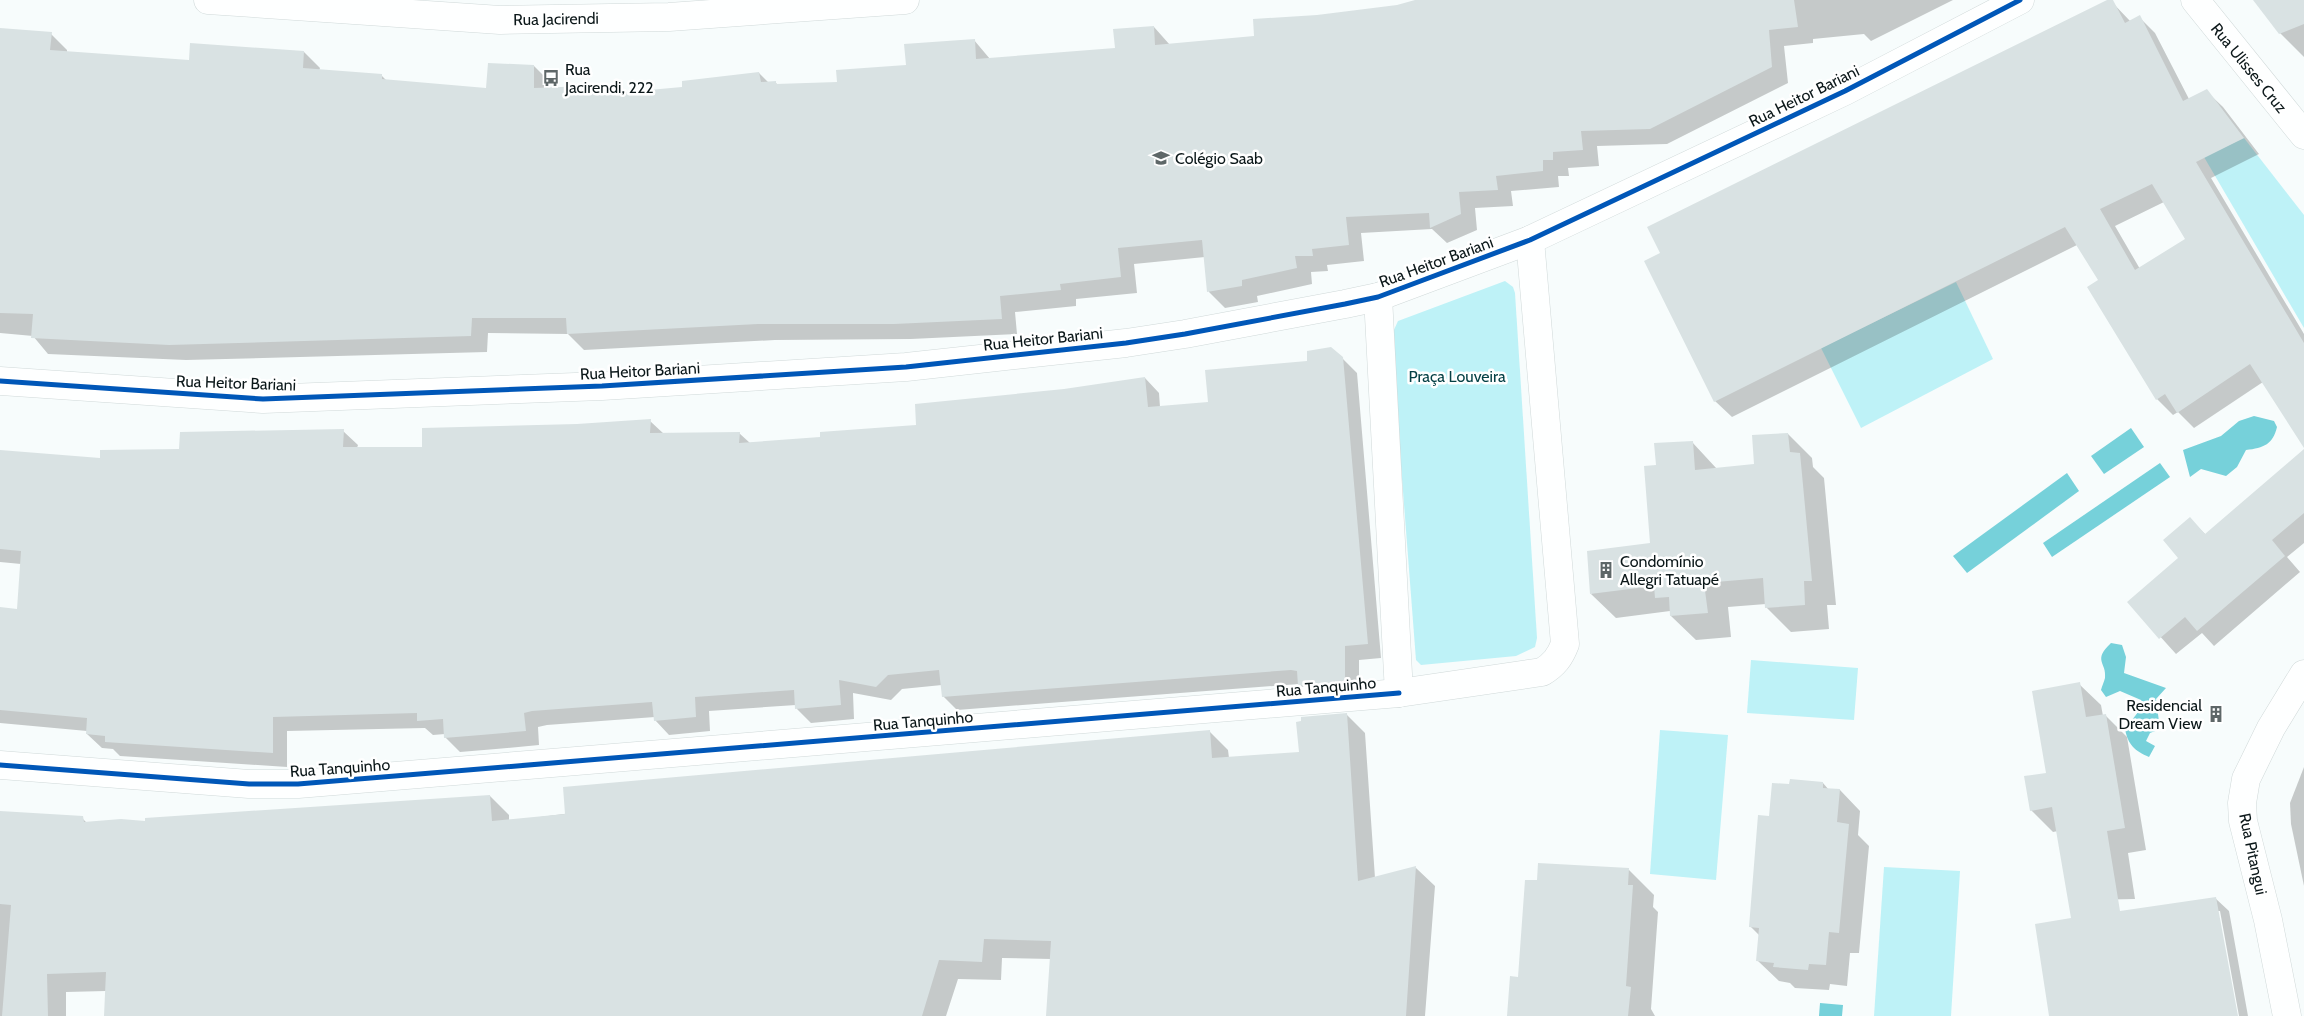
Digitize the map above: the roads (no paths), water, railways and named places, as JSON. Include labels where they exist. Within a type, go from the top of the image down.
[{"type":"street","name":"Rua Jacirendi","points":[[208,0],[500,20],[670,18],[905,0]]},
{"type":"street","name":"Rua Heitor Bariani","points":[[0,381],[263,399],[602,386],[896,368],[1185,334],[1378,296],[1530,240],[1845,91],[2020,0]]},
{"type":"street","name":"Rua Ulisses Cruz","points":[[2195,0],[2304,135]]},
{"type":"street","points":[[1378,296],[1399,693],[1542,672],[1552,666],[1561,655],[1565,644],[1530,240]]},
{"type":"street","name":"Rua Pitangui","points":[[2287,1016],[2268,920],[2243,821],[2242,802],[2246,779],[2271,728],[2304,674]]},
{"type":"street","name":"Rua Tanquinho","points":[[0,765],[249,784],[298,784],[1399,693]]},
{"type":"place","name":"Rua Jacirendi, 222","points":[[551,78]]},
{"type":"place","name":"Colégio Saab","points":[[1161,158]]},
{"type":"place","name":"Condomínio Allegri Tatuapé","points":[[1606,570]]},
{"type":"place","name":"Residencial Dream View","points":[[2216,714]]},
{"type":"park label","name":"Praça Louveira","points":[[1457,376]]}]
